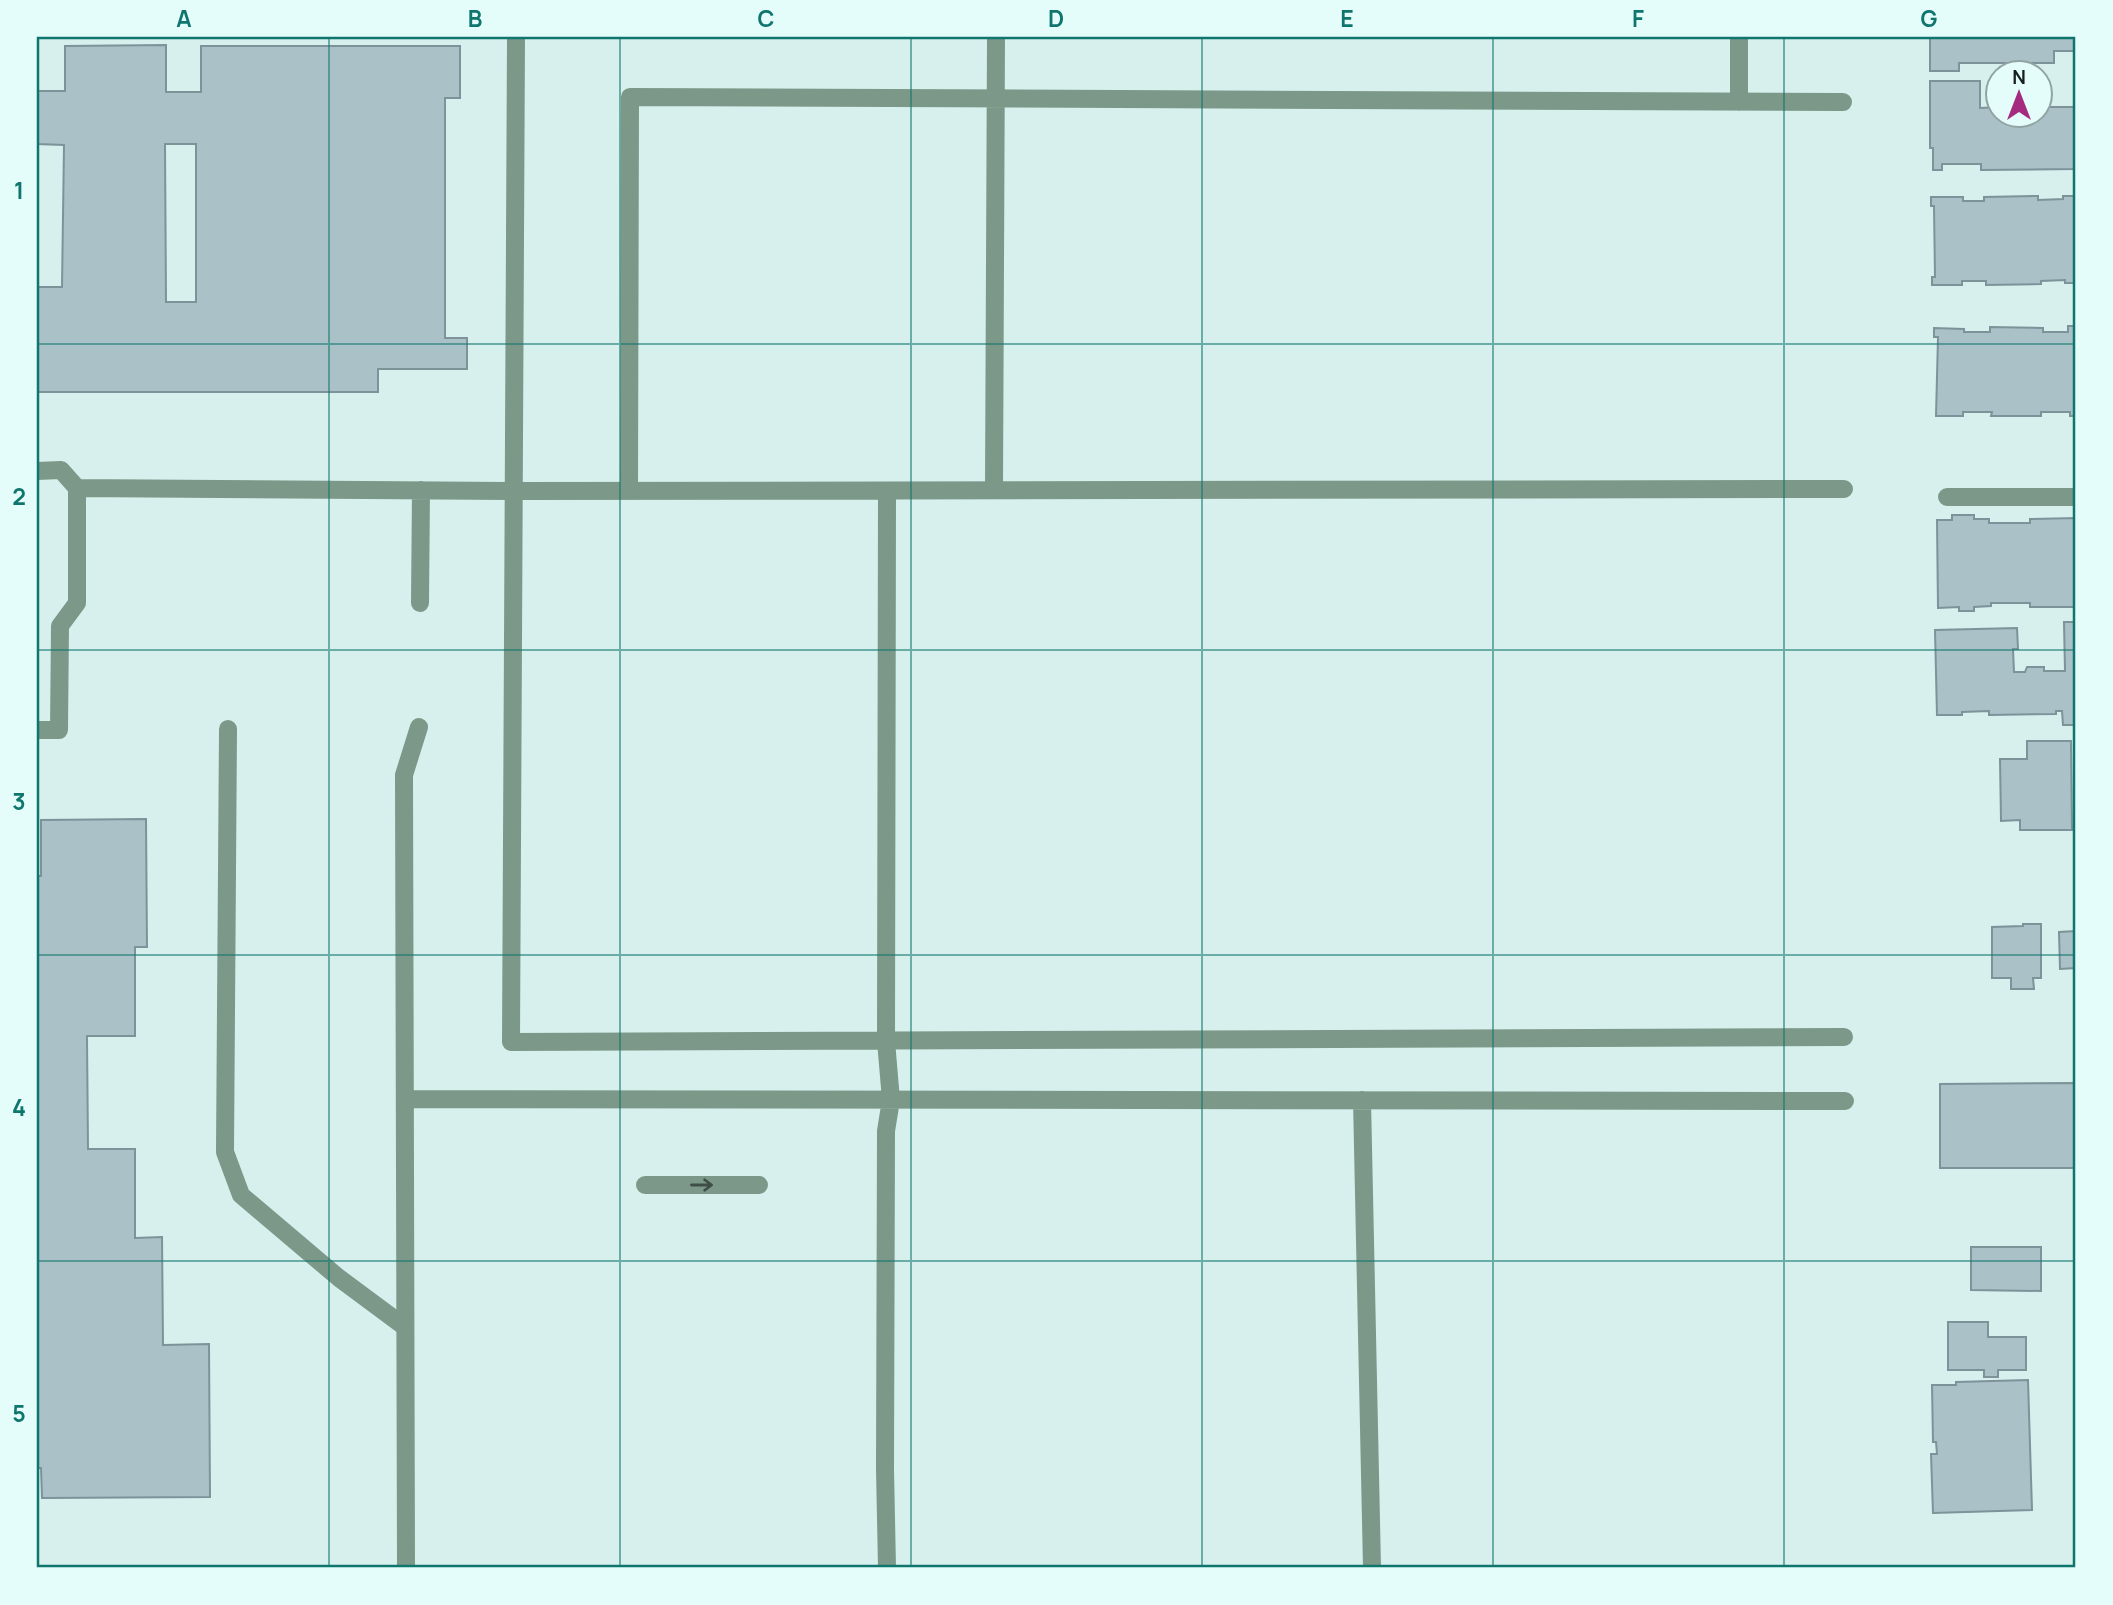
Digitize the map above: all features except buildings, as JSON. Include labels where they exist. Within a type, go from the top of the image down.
[{"type":"lane","points":[[516,37],[511,1042],[1844,1037]]},
{"type":"lane","points":[[994,490],[996,37]]},
{"type":"lane","points":[[1739,37],[1739,102]]},
{"type":"lane","points":[[629,491],[630,97],[1843,102]]},
{"type":"lane","points":[[37,471],[61,470],[77,488],[77,603],[60,626],[59,730],[37,730]]},
{"type":"lane","points":[[77,488],[514,491],[1844,489]]},
{"type":"lane","points":[[420,603],[421,490]]},
{"type":"lane","points":[[887,491],[886,1041],[891,1100],[886,1131],[887,1568]]},
{"type":"lane","points":[[1947,497],[2076,497]]},
{"type":"lane","points":[[406,1568],[404,775],[419,727]]},
{"type":"lane","points":[[228,729],[225,1152],[241,1195],[339,1278],[405,1327]]},
{"type":"lane","points":[[405,1099],[1844,1101]]},
{"type":"lane","points":[[1362,1100],[1372,1568]]},
{"type":"lane","points":[[645,1185],[759,1185]]}]
